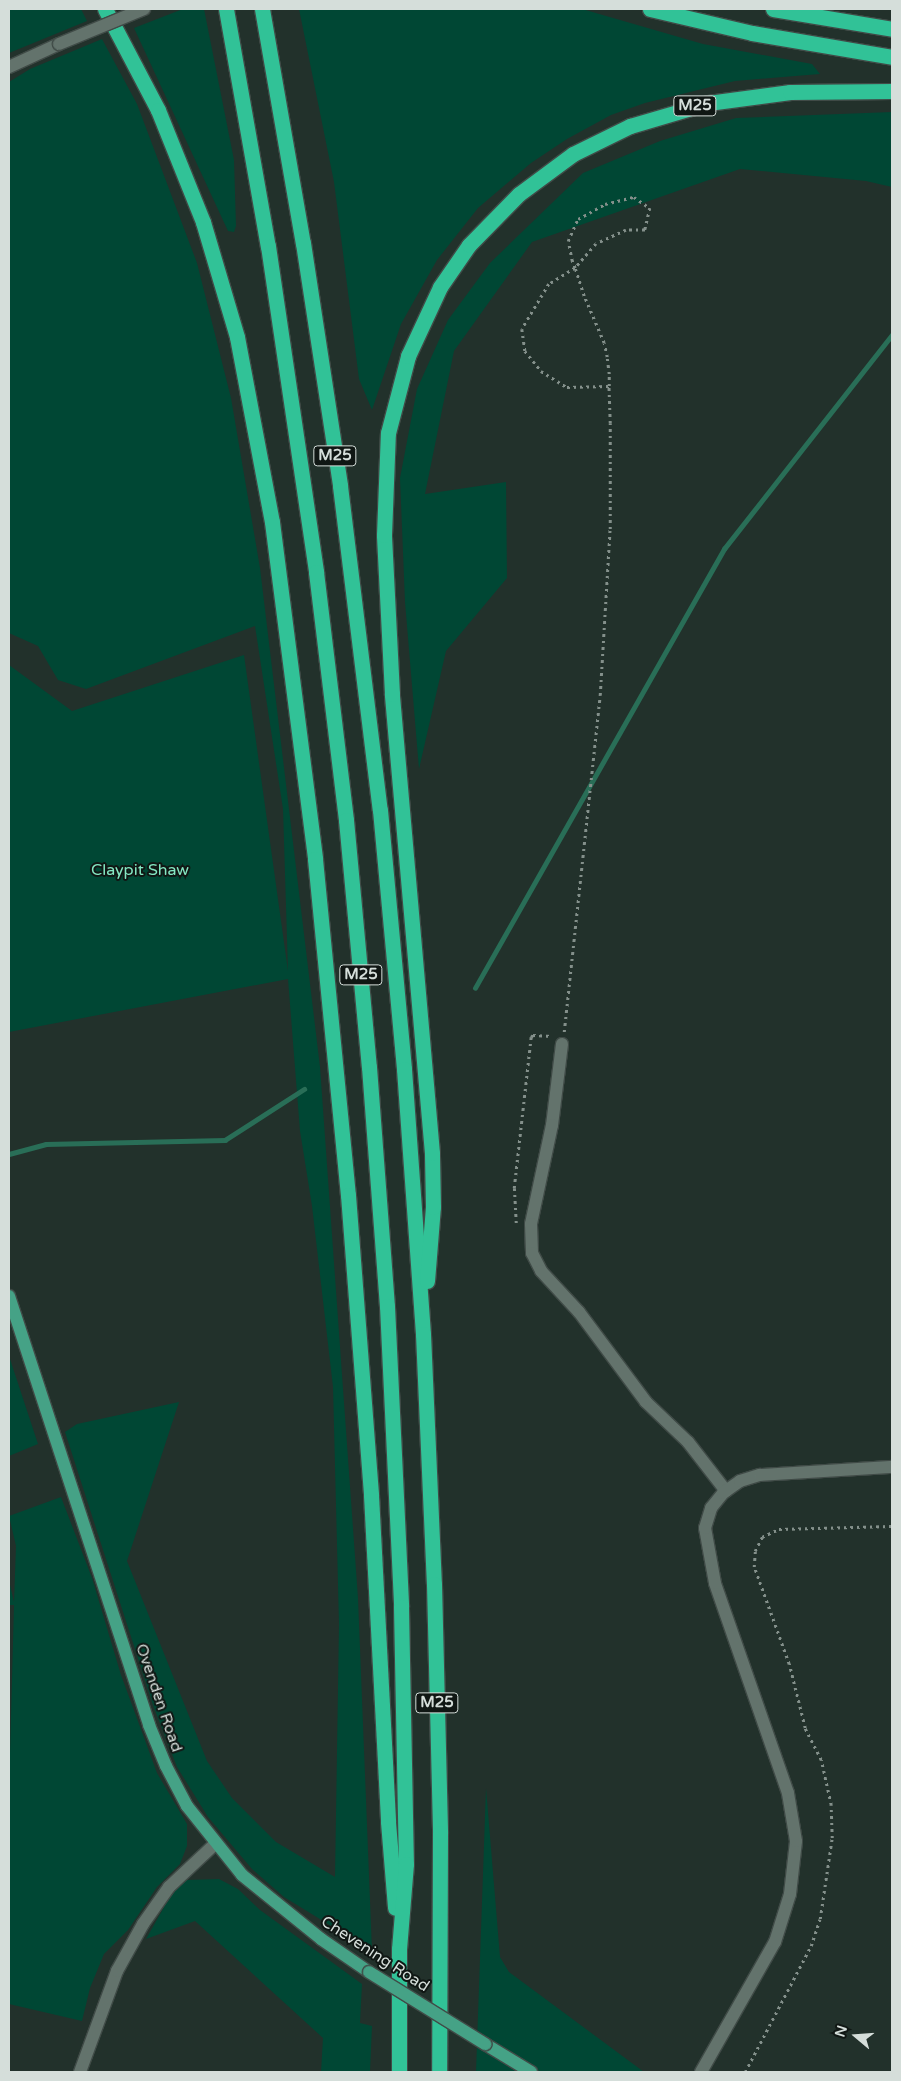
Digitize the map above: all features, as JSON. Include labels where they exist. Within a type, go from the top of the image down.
[{"type":"highway","name":"M25","points":[[104,9],[158,110],[203,222],[239,346],[272,522],[315,859],[348,1195],[371,1495],[388,1822],[399,1949]]},
{"type":"highway","name":"M25","points":[[226,9],[268,246],[305,490],[345,811],[362,985],[387,1306],[401,1608],[406,1864],[399,1949],[399,2072]]},
{"type":"highway","name":"M25","points":[[262,9],[316,324],[361,648],[404,1060],[423,1334],[437,1670],[439,2072]]},
{"type":"highway","points":[[650,9],[760,35],[892,57]]},
{"type":"highway","points":[[773,9],[892,29]]},
{"type":"highway","name":"M25","points":[[423,1334],[433,1207],[432,1153],[393,704],[384,535],[388,433],[408,356],[440,287],[469,245],[519,194],[573,154],[630,126],[708,103],[790,92],[892,91]]},
{"type":"main road","name":"Ovenden Road","points":[[9,1296],[149,1724],[187,1806],[215,1844]]},
{"type":"main road","name":"Chevening Road","points":[[215,1844],[271,1901],[369,1972],[531,2072]]},
{"type":"street","points":[[9,67],[144,9]]},
{"type":"street","points":[[563,1040],[552,1125],[531,1224],[531,1246],[541,1271],[579,1312],[646,1402],[693,1448],[724,1492]]},
{"type":"street","points":[[701,2072],[775,1942],[790,1894],[796,1840],[788,1793],[718,1592],[707,1551],[705,1528],[711,1508],[724,1492],[740,1481],[760,1475],[892,1467]]},
{"type":"street","points":[[80,2072],[117,1971],[143,1924],[169,1887],[215,1844]]},
{"type":"path","points":[[531,1246],[520,1239],[514,1210],[531,1038],[534,1035],[563,1040],[590,801],[607,608],[609,386],[604,343],[575,268],[568,241],[574,223],[605,204],[628,197],[640,198],[648,204],[651,213],[645,230],[626,230],[609,236],[588,250],[575,268],[549,284],[526,319],[522,338],[532,362],[557,382],[575,388],[609,386]]},
{"type":"path","points":[[745,2072],[811,1946],[820,1919],[832,1838],[831,1805],[821,1760],[805,1728],[789,1664],[754,1567],[755,1550],[762,1536],[779,1529],[892,1526]]},
{"type":"green space","points":[[9,9],[81,9],[87,21],[9,53]]},
{"type":"green space","points":[[183,9],[204,9],[234,160],[236,226],[234,232],[228,231],[134,28]]},
{"type":"green space","points":[[299,9],[582,9],[703,44],[812,64],[820,74],[735,81],[645,103],[611,115],[567,139],[531,163],[478,208],[437,260],[401,324],[372,410],[359,379],[334,182]]},
{"type":"green space","name":"Claypit Shaw","points":[[102,39],[137,104],[197,263],[231,398],[260,568],[320,1067],[358,1598],[372,1951],[284,1897],[252,1869],[208,1817],[177,1767],[154,1708],[65,1432],[77,1424],[179,1402],[127,1561],[207,1761],[232,1798],[276,1842],[335,1877],[339,1624],[333,1387],[312,1206],[300,1131],[288,979],[9,1032],[9,665],[72,711],[244,655],[288,971],[283,809],[255,626],[86,689],[58,680],[38,646],[9,633],[9,82],[30,69]]},
{"type":"green space","points":[[892,112],[892,187],[866,181],[740,169],[532,242],[454,351],[425,494],[506,482],[507,578],[446,651],[419,769],[405,602],[400,478],[417,389],[448,320],[490,263],[583,173],[660,141],[736,118]]},
{"type":"green space","points":[[9,1356],[38,1444],[9,1456]]},
{"type":"green space","points":[[61,1497],[92,1578],[121,1675],[157,1773],[187,1824],[187,1846],[180,1864],[157,1887],[128,1930],[104,1954],[90,1988],[82,2021],[9,2004],[9,1791],[14,1605],[9,1605],[9,1581],[14,1602],[16,1546],[9,1516]]},
{"type":"green space","points":[[486,1788],[500,1957],[509,1972],[644,2072],[476,2072]]},
{"type":"green space","points":[[219,1879],[238,1889],[260,1910],[362,1984],[360,2023],[372,2026],[370,2072],[321,2072],[323,2038],[195,1921],[146,1939],[172,1893],[186,1880]]},
{"type":"waterway","points":[[475,988],[724,549],[892,335]]},
{"type":"waterway","points":[[9,1154],[46,1144],[225,1140],[304,1089]]}]
